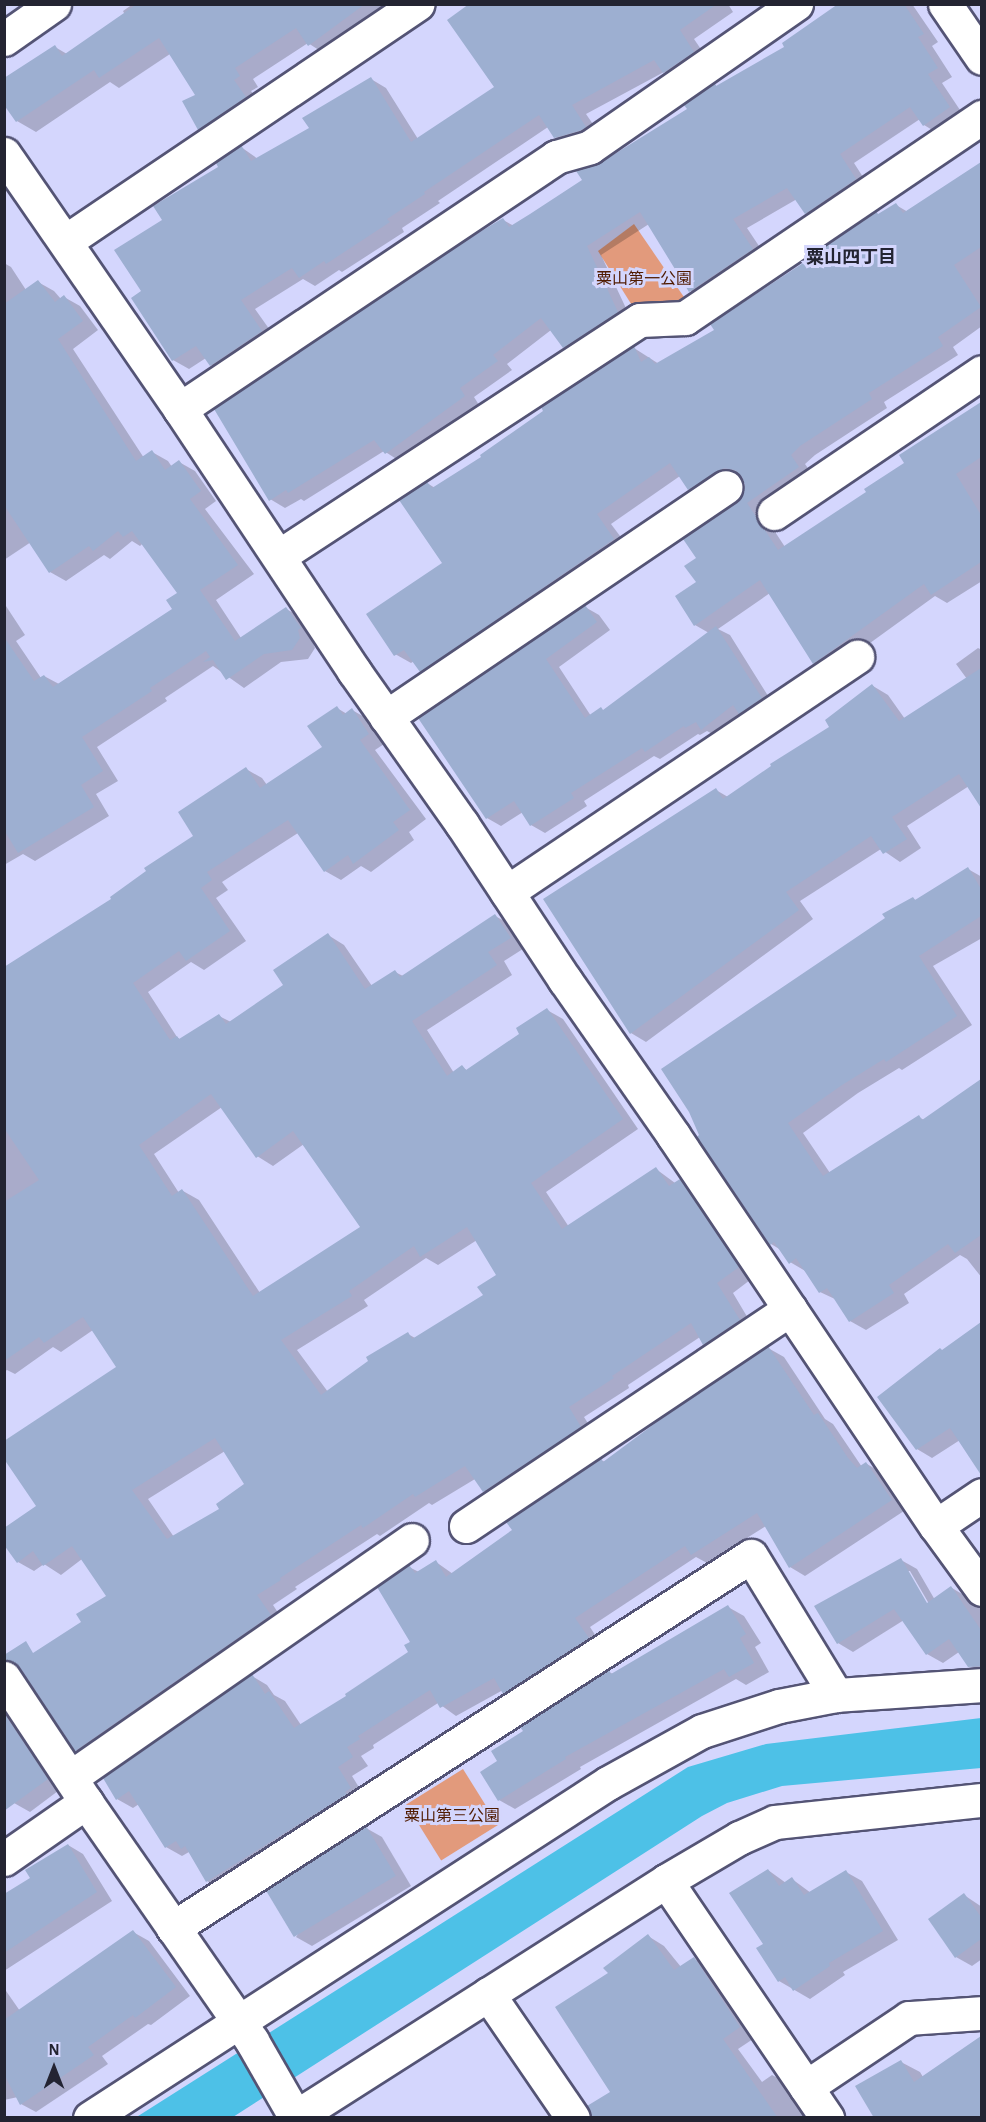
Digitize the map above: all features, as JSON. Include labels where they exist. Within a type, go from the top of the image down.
[{"type":"street","points":[[4,39],[54,4]]},
{"type":"street","points":[[66,241],[417,4]]},
{"type":"street","points":[[180,409],[556,157],[590,147],[796,4]]},
{"type":"street","points":[[945,4],[977,42]]},
{"type":"street","points":[[279,556],[640,320],[686,318],[981,117]]},
{"type":"street","points":[[4,154],[66,241],[124,332],[180,409],[386,717],[981,1589]]},
{"type":"street","points":[[774,513],[981,372]]},
{"type":"street","points":[[386,717],[726,487]]},
{"type":"street","points":[[507,892],[857,657]]},
{"type":"street","points":[[466,1526],[790,1309]]},
{"type":"street","points":[[936,1526],[981,1495]]},
{"type":"street","points":[[4,1859],[79,1789],[412,1540]]},
{"type":"street","points":[[173,1928],[751,1556],[836,1695]]},
{"type":"street","points":[[4,1678],[245,2031],[290,2110],[488,1994],[666,1881],[739,1838],[775,1822],[981,1800]]},
{"type":"street","points":[[90,2118],[245,2031],[608,1783],[702,1731],[779,1706],[836,1695],[981,1685]]},
{"type":"street","points":[[666,1881],[827,2118]]},
{"type":"street","points":[[488,1994],[573,2118]]},
{"type":"street","points":[[806,2087],[909,2018],[981,2013]]},
{"type":"green space","name":"粟山第一公園","points":[[634,224],[686,300],[670,310],[633,307],[598,251]]},
{"type":"green space","name":"粟山第三公園","points":[[463,1769],[498,1825],[441,1860],[406,1805]]},
{"type":"water","points":[[981,1718],[981,1768],[782,1786],[727,1803],[702,1816],[233,2117],[135,2118],[688,1767],[766,1744]]},
{"type":"building","points":[[137,4],[365,4],[308,46],[296,28],[235,68],[240,76],[234,80],[246,97],[198,130],[182,101],[195,95],[159,38],[99,78],[94,70],[16,122],[4,105],[4,78],[55,45],[62,56]]},
{"type":"building","points":[[469,4],[717,4],[680,30],[694,52],[663,73],[654,60],[572,105],[586,127],[582,130],[554,138],[539,115],[424,192],[425,194],[387,219],[390,222],[326,264],[324,261],[299,278],[292,268],[241,300],[262,331],[210,366],[196,346],[172,361],[131,298],[141,291],[114,250],[162,220],[153,206],[218,167],[216,163],[241,145],[251,161],[309,128],[302,118],[371,77],[411,142],[494,87],[447,20]]},
{"type":"building","points":[[838,4],[904,4],[924,34],[918,37],[938,68],[928,74],[950,107],[923,126],[910,107],[840,154],[856,179],[805,214],[787,188],[733,219],[753,249],[689,292],[640,212],[587,246],[618,312],[563,348],[541,318],[493,355],[498,361],[460,388],[465,396],[385,454],[374,440],[288,493],[286,490],[269,501],[214,409],[452,249],[503,218],[509,227],[530,214],[582,180],[576,171],[600,163],[687,109],[684,105],[715,83],[716,86],[784,47],[782,43]]},
{"type":"building","points":[[981,162],[981,247],[954,265],[981,307],[938,337],[943,346],[869,393],[872,399],[800,446],[791,455],[799,467],[747,503],[778,550],[866,492],[864,489],[904,463],[899,455],[981,402],[981,457],[956,474],[981,515],[981,562],[931,595],[924,584],[813,664],[760,580],[694,626],[675,596],[696,582],[684,566],[696,558],[683,539],[737,502],[743,495],[745,485],[742,477],[735,470],[724,468],[688,490],[670,463],[597,514],[614,539],[420,672],[404,650],[394,656],[366,614],[442,563],[399,500],[427,482],[432,488],[481,457],[480,455],[543,411],[541,407],[634,346],[641,362],[649,357],[655,364],[714,330],[710,324],[826,248],[825,246],[876,211],[878,214],[896,203],[903,213]]},
{"type":"building","points":[[38,280],[55,302],[64,295],[83,321],[58,339],[136,461],[152,450],[165,470],[179,460],[201,491],[190,499],[238,565],[200,590],[235,641],[286,607],[301,628],[298,630],[300,638],[292,650],[264,654],[226,680],[213,660],[203,662],[210,657],[206,651],[150,688],[152,691],[82,737],[103,771],[81,785],[94,807],[18,853],[4,830],[4,637],[34,681],[44,675],[53,687],[172,609],[166,600],[177,593],[132,531],[123,537],[118,531],[93,551],[89,546],[49,573],[4,505],[4,304]]},
{"type":"building","points":[[585,605],[597,622],[546,659],[585,718],[601,707],[603,710],[716,626],[762,698],[739,714],[733,705],[701,730],[696,722],[685,728],[684,726],[645,752],[642,748],[571,793],[574,798],[530,826],[514,801],[486,819],[418,718]]},
{"type":"building","points":[[981,668],[981,808],[959,774],[892,817],[907,839],[883,854],[871,836],[786,892],[799,910],[630,1034],[543,899],[716,788],[723,799],[771,766],[770,764],[829,727],[825,720],[872,684],[899,721]]},
{"type":"building","points":[[337,706],[343,715],[352,708],[369,734],[360,740],[410,810],[393,822],[399,830],[353,864],[348,855],[324,872],[288,820],[207,872],[212,880],[201,888],[230,931],[186,961],[179,951],[133,983],[170,1040],[177,1036],[179,1039],[219,1014],[226,1024],[283,985],[273,970],[328,933],[365,989],[395,970],[400,977],[495,914],[511,938],[488,952],[497,965],[412,1021],[447,1076],[462,1065],[466,1070],[519,1034],[516,1028],[547,1008],[623,1119],[531,1183],[562,1229],[656,1167],[669,1186],[680,1179],[739,1267],[717,1283],[740,1320],[703,1345],[691,1323],[569,1407],[581,1427],[483,1492],[465,1466],[415,1497],[413,1494],[363,1528],[361,1525],[257,1595],[271,1615],[75,1751],[20,1668],[13,1662],[4,1660],[4,1655],[26,1641],[33,1653],[81,1622],[76,1614],[106,1596],[72,1546],[43,1566],[33,1551],[17,1563],[4,1545],[4,1528],[36,1506],[4,1459],[4,1441],[116,1367],[83,1317],[44,1343],[39,1337],[4,1361],[4,1202],[39,1180],[4,1128],[4,967],[111,899],[110,897],[146,871],[144,868],[193,836],[178,812],[246,767],[260,788],[322,747],[307,726]],"holes":[[[211,1094],[256,1158],[293,1131],[360,1227],[253,1296],[182,1189],[172,1196],[139,1145]],[[467,1227],[496,1275],[477,1287],[483,1295],[412,1339],[408,1332],[366,1357],[368,1361],[321,1395],[281,1340],[352,1296],[349,1291],[414,1246],[420,1257]],[[215,1438],[244,1484],[216,1504],[219,1509],[167,1539],[132,1490]]]},
{"type":"building","points":[[968,867],[981,889],[981,916],[919,956],[957,1016],[886,1062],[884,1059],[842,1085],[788,1123],[823,1176],[919,1115],[922,1120],[981,1079],[981,1235],[955,1253],[948,1244],[889,1285],[894,1293],[849,1322],[827,1288],[819,1293],[796,1258],[789,1264],[774,1242],[770,1245],[697,1137],[699,1135],[689,1112],[661,1069],[885,918],[882,914],[913,897],[915,900]]},
{"type":"building","points":[[981,1322],[981,1475],[950,1428],[916,1450],[877,1397],[940,1348],[942,1350]]},
{"type":"building","points":[[768,1346],[814,1415],[818,1413],[848,1458],[857,1468],[866,1462],[892,1500],[789,1568],[757,1513],[691,1555],[685,1546],[575,1618],[589,1638],[503,1694],[494,1678],[440,1708],[430,1690],[358,1736],[360,1739],[347,1747],[353,1757],[338,1767],[351,1788],[345,1792],[347,1794],[206,1882],[185,1846],[181,1849],[176,1841],[165,1848],[129,1791],[116,1800],[103,1778],[252,1674],[265,1694],[269,1691],[294,1728],[346,1696],[345,1694],[408,1652],[404,1645],[410,1642],[377,1587],[409,1565],[415,1573],[436,1560],[446,1577],[512,1530],[506,1522],[601,1458],[603,1462],[673,1410]]},
{"type":"building","points":[[901,1558],[927,1603],[951,1586],[981,1630],[981,1666],[968,1667],[949,1639],[926,1655],[894,1609],[837,1644],[814,1606]]},
{"type":"building","points":[[728,1605],[746,1634],[740,1638],[754,1663],[729,1677],[724,1669],[565,1757],[566,1759],[498,1801],[480,1772],[497,1761],[491,1751],[523,1731],[520,1727],[609,1670],[611,1674]]},
{"type":"building","points":[[4,1713],[48,1779],[4,1811]]},
{"type":"building","points":[[366,1826],[396,1876],[294,1937],[264,1887]]},
{"type":"building","points":[[68,1844],[97,1892],[4,1953],[4,1894],[30,1878],[25,1870]]},
{"type":"building","points":[[768,1869],[779,1886],[792,1877],[804,1895],[846,1870],[883,1931],[829,1963],[830,1966],[793,1991],[785,1977],[778,1982],[756,1948],[763,1944],[729,1893]]},
{"type":"building","points":[[964,1893],[981,1917],[981,1939],[955,1958],[928,1919]]},
{"type":"building","points":[[133,1930],[176,1987],[135,2018],[133,2015],[88,2047],[94,2055],[20,2105],[4,2074],[4,2020]]},
{"type":"building","points":[[648,1934],[674,1970],[694,1957],[740,2027],[723,2039],[778,2118],[592,2118],[587,2106],[610,2092],[555,2007],[608,1973],[603,1968]]},
{"type":"building","points":[[981,2036],[981,2118],[874,2118],[855,2086],[901,2060],[914,2082]]},
{"type":"district","name":"粟山四丁目","points":[[851,258]]}]
